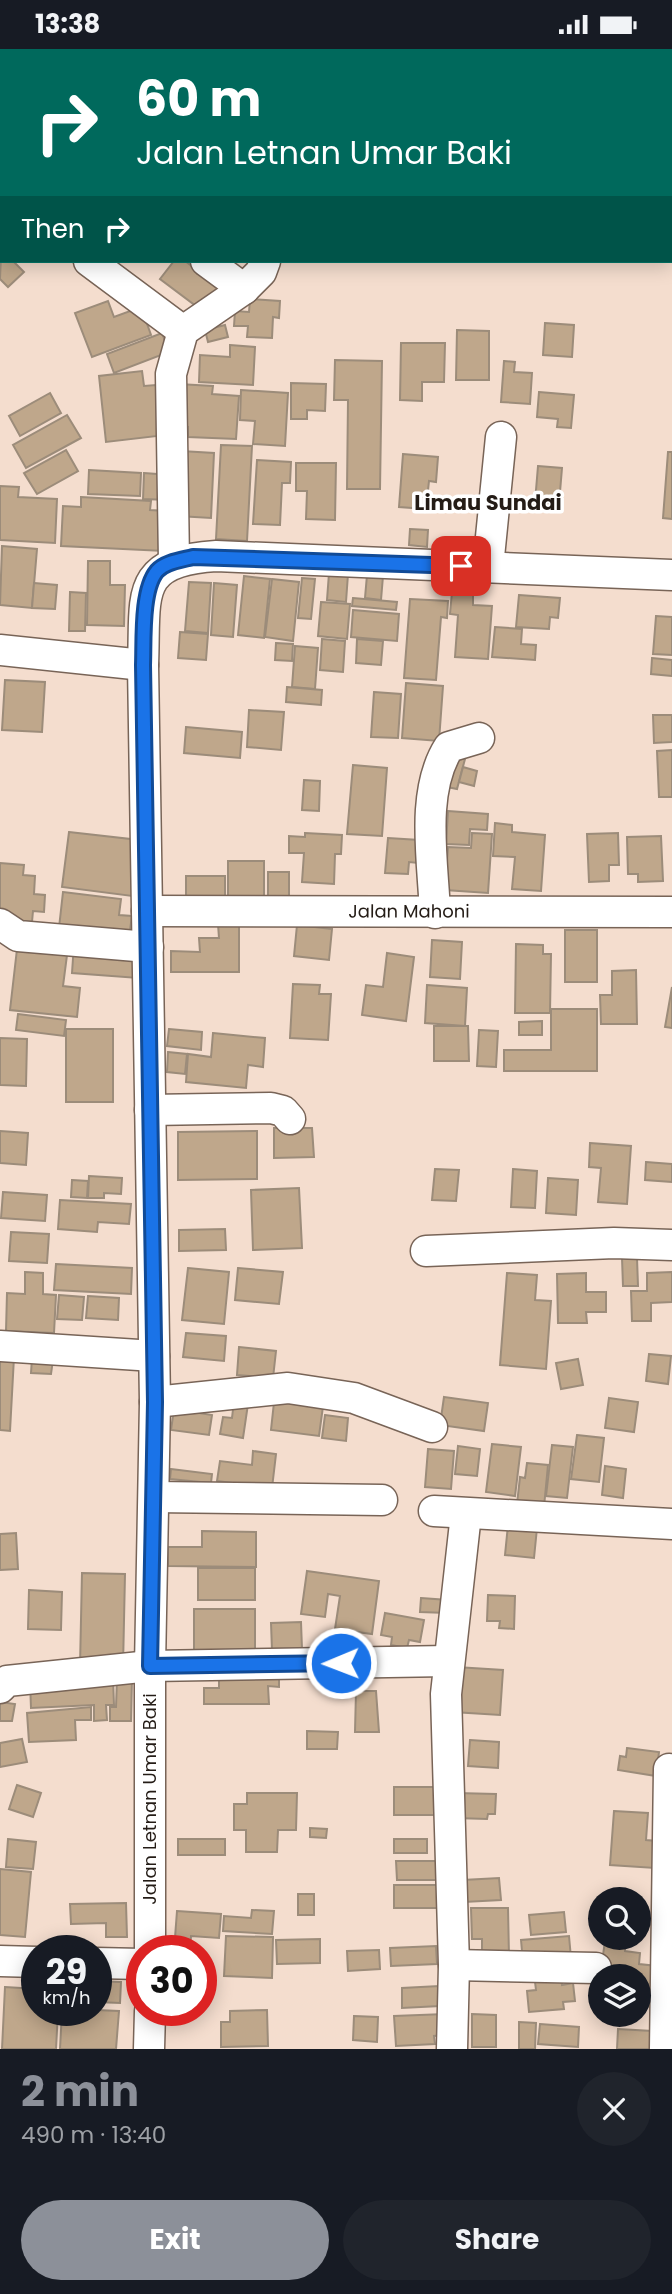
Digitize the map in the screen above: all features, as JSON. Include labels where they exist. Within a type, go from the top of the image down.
[{"type":"street","points":[[92,263],[183,331]]},
{"type":"street","points":[[209,263],[244,289]]},
{"type":"street","points":[[264,263],[261,272],[244,289],[183,331],[171,374],[174,561],[216,556],[672,575]]},
{"type":"street","points":[[488,567],[501,437]]},
{"type":"street","name":"Jalan Letnan Umar Baki","points":[[150,1935],[150,1666],[155,1402],[143,665],[149,588],[157,571],[174,561]]},
{"type":"street","points":[[0,658],[0,650],[143,665]]},
{"type":"street","points":[[435,913],[432,832],[436,773],[449,747],[479,738]]},
{"type":"street","name":"Jalan Mahoni","points":[[147,911],[672,912]]},
{"type":"street","points":[[0,924],[18,936],[148,947]]},
{"type":"street","points":[[150,1110],[271,1108],[284,1111],[290,1119]]},
{"type":"street","points":[[426,1251],[614,1243],[672,1245]]},
{"type":"street","points":[[0,1346],[154,1356]]},
{"type":"street","points":[[155,1402],[288,1388],[354,1398],[432,1427]]},
{"type":"street","points":[[155,1497],[382,1500]]},
{"type":"street","points":[[434,1511],[672,1524]]},
{"type":"street","points":[[452,2049],[454,1965],[448,1661],[466,1514]]},
{"type":"street","points":[[0,1688],[7,1681],[150,1666],[448,1661]]},
{"type":"street","points":[[665,2049],[669,1769]]},
{"type":"street","points":[[0,1961],[21,1962]]},
{"type":"street","points":[[454,1965],[588,1968]]},
{"type":"street","points":[[149,2049],[150,2026]]},
{"type":"building","points":[[1,263],[15,263],[24,272],[8,287],[0,279]]},
{"type":"building","points":[[172,263],[188,263],[222,289],[204,312],[160,279]]},
{"type":"building","points":[[250,299],[280,301],[279,318],[273,317],[272,338],[247,337],[248,326],[234,326],[235,311],[249,312]]},
{"type":"building","points":[[108,301],[114,317],[141,307],[151,335],[92,357],[75,313]]},
{"type":"building","points":[[545,323],[574,325],[572,357],[543,355]]},
{"type":"building","points":[[225,325],[228,337],[208,342],[205,330]]},
{"type":"building","points":[[457,330],[489,331],[489,380],[456,380]]},
{"type":"building","points":[[162,333],[169,352],[114,373],[107,354]]},
{"type":"building","points":[[401,343],[445,343],[444,382],[422,382],[422,401],[400,400]]},
{"type":"building","points":[[230,345],[255,347],[253,385],[199,382],[200,355],[230,357]]},
{"type":"building","points":[[335,360],[382,361],[380,489],[347,489],[348,400],[334,400]]},
{"type":"building","points":[[504,361],[515,362],[514,372],[532,373],[530,404],[501,402]]},
{"type":"building","points":[[142,371],[144,386],[156,385],[166,435],[106,442],[99,376]]},
{"type":"building","points":[[291,383],[326,384],[325,411],[307,410],[307,419],[291,419]]},
{"type":"building","points":[[178,384],[213,386],[212,394],[239,396],[236,439],[188,437],[188,427],[176,426]]},
{"type":"building","points":[[241,390],[288,393],[285,446],[253,444],[255,421],[240,420]]},
{"type":"building","points":[[539,392],[574,395],[571,428],[557,427],[558,419],[537,417]]},
{"type":"building","points":[[50,393],[61,413],[20,436],[9,416]]},
{"type":"building","points":[[67,415],[81,438],[26,468],[13,445]]},
{"type":"building","points":[[221,445],[252,446],[247,541],[216,539]]},
{"type":"building","points":[[66,450],[78,471],[37,494],[24,473]]},
{"type":"building","points":[[181,451],[214,453],[211,518],[178,516]]},
{"type":"building","points":[[668,452],[672,452],[672,519],[663,518]]},
{"type":"building","points":[[403,454],[438,457],[436,482],[429,481],[426,509],[399,507]]},
{"type":"building","points":[[257,460],[291,462],[290,483],[282,483],[280,525],[253,524]]},
{"type":"building","points":[[296,463],[336,463],[335,520],[306,519],[307,491],[296,491]]},
{"type":"building","points":[[538,466],[562,468],[559,504],[535,502]]},
{"type":"building","points":[[89,470],[141,473],[140,496],[88,494]]},
{"type":"building","points":[[144,473],[170,475],[169,500],[143,499]]},
{"type":"building","points":[[0,486],[19,487],[18,497],[57,499],[55,543],[0,540]]},
{"type":"building","points":[[81,497],[151,501],[150,510],[167,511],[164,551],[61,546],[63,506],[81,507]]},
{"type":"building","points":[[410,529],[428,530],[427,547],[409,545]]},
{"type":"building","points":[[2,546],[37,549],[32,608],[0,605]]},
{"type":"building","points":[[88,561],[110,561],[110,585],[125,585],[124,626],[87,625]]},
{"type":"building","points":[[329,573],[348,574],[346,602],[327,600]]},
{"type":"building","points":[[367,575],[383,576],[381,600],[365,598]]},
{"type":"building","points":[[244,576],[270,579],[264,638],[238,635]]},
{"type":"building","points":[[302,578],[315,579],[311,619],[298,618]]},
{"type":"building","points":[[272,579],[299,582],[293,641],[265,637]]},
{"type":"building","points":[[189,582],[211,583],[208,633],[185,631]]},
{"type":"building","points":[[34,583],[57,585],[55,609],[32,608]]},
{"type":"building","points":[[214,583],[237,585],[233,637],[211,635]]},
{"type":"building","points":[[70,592],[86,593],[85,631],[69,631]]},
{"type":"building","points":[[452,592],[473,594],[473,605],[492,606],[488,659],[455,657],[458,615],[450,614]]},
{"type":"building","points":[[519,595],[560,598],[558,618],[550,617],[549,629],[516,627]]},
{"type":"building","points":[[353,598],[397,602],[396,610],[352,606]]},
{"type":"building","points":[[410,599],[448,601],[447,618],[441,617],[436,680],[404,678]]},
{"type":"building","points":[[321,602],[350,604],[347,639],[318,636]]},
{"type":"building","points":[[353,610],[399,614],[397,641],[351,637]]},
{"type":"building","points":[[656,616],[672,617],[672,655],[653,654]]},
{"type":"building","points":[[495,627],[522,629],[521,644],[536,645],[535,660],[492,657]]},
{"type":"building","points":[[180,632],[208,634],[206,660],[178,658]]},
{"type":"building","points":[[322,639],[345,641],[343,672],[320,670]]},
{"type":"building","points":[[357,639],[383,641],[381,665],[356,663]]},
{"type":"building","points":[[276,643],[293,644],[292,661],[275,660]]},
{"type":"building","points":[[295,646],[318,648],[315,689],[292,687]]},
{"type":"building","points":[[652,658],[672,660],[672,676],[651,674]]},
{"type":"building","points":[[5,680],[45,682],[42,732],[2,730]]},
{"type":"building","points":[[406,683],[443,686],[439,741],[402,738]]},
{"type":"building","points":[[287,687],[322,690],[321,705],[286,702]]},
{"type":"building","points":[[374,692],[401,694],[398,738],[371,737]]},
{"type":"building","points":[[249,710],[284,712],[281,750],[247,747]]},
{"type":"building","points":[[653,715],[672,715],[672,742],[654,743]]},
{"type":"building","points":[[186,727],[242,732],[240,758],[184,753]]},
{"type":"building","points":[[672,750],[672,797],[659,797],[657,751]]},
{"type":"building","points":[[449,756],[465,759],[457,789],[442,786]]},
{"type":"building","points":[[353,765],[387,768],[382,836],[347,834]]},
{"type":"building","points":[[463,767],[477,771],[474,786],[459,782]]},
{"type":"building","points":[[304,780],[320,781],[319,811],[302,810]]},
{"type":"building","points":[[448,811],[488,814],[487,830],[470,829],[469,845],[446,844]]},
{"type":"building","points":[[495,823],[512,825],[512,832],[545,835],[541,891],[512,889],[515,857],[493,856]]},
{"type":"building","points":[[69,832],[139,840],[132,896],[62,887]]},
{"type":"building","points":[[305,833],[342,835],[341,854],[335,854],[334,884],[302,882],[304,853],[289,853],[289,836],[305,837]]},
{"type":"building","points":[[472,833],[492,834],[488,893],[445,890],[448,847],[471,848]]},
{"type":"building","points":[[618,833],[619,865],[609,865],[609,881],[589,882],[587,834]]},
{"type":"building","points":[[661,836],[663,881],[638,882],[638,874],[628,874],[627,837]]},
{"type":"building","points":[[388,838],[419,840],[418,863],[409,862],[408,874],[385,873]]},
{"type":"building","points":[[228,861],[264,861],[264,907],[228,907]]},
{"type":"building","points":[[0,863],[24,865],[23,875],[35,876],[34,894],[45,895],[44,912],[33,911],[32,922],[0,920]]},
{"type":"building","points":[[268,872],[289,872],[289,905],[268,905]]},
{"type":"building","points":[[186,876],[225,876],[225,907],[186,907]]},
{"type":"building","points":[[63,892],[121,899],[119,915],[132,916],[129,937],[59,928]]},
{"type":"building","points":[[218,924],[239,924],[239,972],[171,972],[171,951],[200,952],[199,938],[219,938]]},
{"type":"building","points":[[297,925],[332,929],[329,960],[294,956]]},
{"type":"building","points":[[565,930],[597,930],[597,982],[565,982]]},
{"type":"building","points":[[432,940],[462,942],[460,979],[430,977]]},
{"type":"building","points":[[74,944],[140,949],[138,978],[72,973]]},
{"type":"building","points":[[516,944],[543,945],[543,954],[551,954],[550,1013],[515,1013]]},
{"type":"building","points":[[17,949],[67,955],[63,986],[80,988],[77,1017],[10,1010]]},
{"type":"building","points":[[387,953],[414,957],[406,1021],[362,1015],[366,985],[383,987]]},
{"type":"building","points":[[636,970],[637,1024],[601,1024],[600,995],[612,995],[612,971]]},
{"type":"building","points":[[293,984],[320,985],[319,994],[331,994],[328,1040],[290,1038]]},
{"type":"building","points":[[427,985],[467,988],[465,1026],[425,1023]]},
{"type":"building","points":[[672,987],[672,1028],[665,1027]]},
{"type":"building","points":[[551,1009],[597,1009],[597,1071],[504,1071],[504,1050],[551,1050]]},
{"type":"building","points":[[18,1014],[66,1020],[64,1036],[16,1030]]},
{"type":"building","points":[[542,1021],[542,1035],[519,1035],[519,1022]]},
{"type":"building","points":[[434,1026],[468,1026],[469,1061],[434,1061]]},
{"type":"building","points":[[66,1029],[113,1029],[113,1102],[66,1102]]},
{"type":"building","points":[[169,1029],[202,1032],[201,1050],[167,1046]]},
{"type":"building","points":[[479,1030],[498,1031],[496,1067],[477,1066]]},
{"type":"building","points":[[213,1033],[265,1038],[263,1067],[248,1065],[246,1088],[186,1082],[188,1054],[211,1057]]},
{"type":"building","points":[[0,1038],[27,1039],[26,1086],[0,1085]]},
{"type":"building","points":[[168,1052],[187,1054],[185,1074],[167,1072]]},
{"type":"building","points":[[274,1128],[312,1128],[314,1157],[274,1158]]},
{"type":"building","points":[[0,1131],[28,1133],[26,1165],[0,1163]]},
{"type":"building","points":[[257,1131],[257,1179],[178,1180],[178,1132]]},
{"type":"building","points":[[590,1143],[631,1146],[627,1204],[598,1202],[601,1168],[589,1167]]},
{"type":"building","points":[[646,1162],[672,1164],[672,1182],[645,1180]]},
{"type":"building","points":[[435,1169],[459,1170],[456,1201],[432,1200]]},
{"type":"building","points":[[513,1169],[537,1171],[535,1208],[511,1207]]},
{"type":"building","points":[[89,1176],[122,1178],[121,1194],[104,1193],[104,1198],[88,1198]]},
{"type":"building","points":[[548,1178],[578,1180],[576,1215],[546,1213]]},
{"type":"building","points":[[72,1180],[88,1181],[87,1198],[71,1197]]},
{"type":"building","points":[[299,1188],[302,1248],[253,1250],[251,1190]]},
{"type":"building","points":[[3,1192],[47,1195],[45,1221],[1,1218]]},
{"type":"building","points":[[60,1200],[131,1204],[129,1224],[98,1222],[97,1232],[58,1229]]},
{"type":"building","points":[[225,1229],[226,1250],[179,1251],[179,1230]]},
{"type":"building","points":[[11,1232],[49,1234],[47,1263],[9,1261]]},
{"type":"building","points":[[622,1258],[637,1258],[638,1286],[623,1286]]},
{"type":"building","points":[[56,1264],[132,1268],[131,1294],[54,1290]]},
{"type":"building","points":[[188,1268],[229,1272],[224,1324],[182,1320]]},
{"type":"building","points":[[238,1268],[283,1272],[279,1304],[235,1300]]},
{"type":"building","points":[[25,1272],[43,1273],[43,1294],[56,1295],[54,1333],[6,1331],[7,1293],[25,1294]]},
{"type":"building","points":[[672,1272],[672,1302],[651,1303],[651,1321],[632,1321],[631,1291],[647,1291],[647,1273]]},
{"type":"building","points":[[507,1273],[537,1275],[535,1300],[551,1301],[546,1369],[500,1365]]},
{"type":"building","points":[[586,1273],[586,1292],[606,1292],[606,1312],[586,1312],[587,1323],[558,1323],[557,1274]]},
{"type":"building","points":[[59,1295],[84,1297],[82,1320],[57,1319]]},
{"type":"building","points":[[88,1296],[119,1298],[118,1320],[86,1318]]},
{"type":"building","points":[[186,1333],[226,1336],[224,1361],[183,1357]]},
{"type":"building","points":[[239,1347],[276,1351],[273,1378],[237,1375]]},
{"type":"building","points":[[649,1354],[671,1356],[668,1384],[646,1381]]},
{"type":"building","points":[[0,1356],[14,1357],[10,1431],[0,1430]]},
{"type":"building","points":[[32,1358],[53,1360],[51,1374],[31,1373]]},
{"type":"building","points":[[578,1359],[583,1385],[561,1389],[556,1363]]},
{"type":"building","points":[[275,1393],[324,1399],[319,1436],[271,1430]]},
{"type":"building","points":[[444,1397],[488,1403],[484,1431],[440,1425]]},
{"type":"building","points":[[609,1398],[638,1402],[634,1432],[605,1428]]},
{"type":"building","points":[[234,1401],[248,1404],[243,1438],[220,1434],[223,1417],[232,1418]]},
{"type":"building","points":[[174,1409],[212,1415],[209,1435],[171,1430]]},
{"type":"building","points":[[325,1415],[348,1418],[346,1441],[322,1438]]},
{"type":"building","points":[[577,1435],[604,1438],[599,1482],[571,1479]]},
{"type":"building","points":[[492,1444],[521,1447],[515,1496],[486,1492]]},
{"type":"building","points":[[552,1445],[573,1447],[567,1498],[546,1496]]},
{"type":"building","points":[[458,1446],[480,1449],[477,1476],[455,1474]]},
{"type":"building","points":[[428,1449],[454,1451],[451,1489],[425,1487]]},
{"type":"building","points":[[253,1451],[276,1454],[272,1488],[217,1481],[220,1461],[252,1465]]},
{"type":"building","points":[[527,1463],[548,1465],[544,1507],[517,1504],[520,1477],[525,1478]]},
{"type":"building","points":[[605,1466],[626,1469],[623,1498],[602,1495]]},
{"type":"building","points":[[171,1469],[212,1474],[211,1483],[170,1479]]},
{"type":"building","points":[[508,1525],[537,1528],[534,1558],[505,1555]]},
{"type":"building","points":[[202,1531],[256,1532],[256,1567],[168,1566],[168,1547],[202,1547]]},
{"type":"building","points":[[16,1533],[18,1569],[0,1570],[0,1534]]},
{"type":"building","points":[[198,1568],[255,1568],[255,1600],[198,1600]]},
{"type":"building","points":[[307,1571],[379,1581],[372,1634],[335,1629],[340,1596],[328,1594],[325,1617],[301,1614]]},
{"type":"building","points":[[82,1573],[125,1574],[123,1667],[80,1666]]},
{"type":"building","points":[[29,1590],[62,1592],[61,1630],[28,1629]]},
{"type":"building","points":[[488,1595],[515,1596],[514,1629],[499,1628],[500,1621],[487,1621]]},
{"type":"building","points":[[421,1598],[448,1600],[447,1613],[420,1612]]},
{"type":"building","points":[[194,1609],[255,1609],[255,1663],[194,1663]]},
{"type":"building","points":[[385,1613],[424,1620],[420,1642],[409,1640],[407,1648],[391,1645],[392,1637],[381,1635]]},
{"type":"building","points":[[301,1622],[302,1649],[272,1650],[271,1623]]},
{"type":"building","points":[[456,1667],[503,1670],[500,1715],[453,1712]]},
{"type":"building","points":[[219,1669],[279,1669],[279,1687],[268,1686],[269,1704],[204,1704],[204,1688],[219,1688]]},
{"type":"building","points":[[113,1678],[114,1705],[106,1705],[107,1720],[94,1721],[94,1705],[31,1708],[30,1681]]},
{"type":"building","points":[[117,1678],[132,1679],[131,1721],[110,1721],[110,1707],[116,1707]]},
{"type":"building","points":[[356,1691],[376,1691],[379,1732],[355,1732]]},
{"type":"building","points":[[0,1702],[15,1704],[12,1721],[0,1721]]},
{"type":"building","points":[[91,1707],[91,1720],[75,1720],[76,1740],[29,1742],[27,1713]]},
{"type":"building","points":[[307,1731],[338,1732],[337,1749],[307,1749]]},
{"type":"building","points":[[22,1739],[27,1762],[0,1767],[0,1743]]},
{"type":"building","points":[[470,1740],[499,1742],[498,1768],[468,1766]]},
{"type":"building","points":[[627,1748],[659,1752],[656,1776],[618,1770],[620,1756],[626,1757]]},
{"type":"building","points":[[17,1785],[41,1793],[33,1817],[9,1809]]},
{"type":"building","points":[[394,1787],[436,1787],[436,1815],[394,1815]]},
{"type":"building","points":[[247,1793],[297,1793],[296,1830],[278,1830],[277,1852],[246,1852],[246,1830],[234,1830],[234,1804],[247,1804]]},
{"type":"building","points":[[456,1793],[496,1794],[495,1814],[488,1814],[487,1819],[455,1818]]},
{"type":"building","points":[[614,1811],[648,1813],[646,1840],[657,1841],[655,1868],[610,1865]]},
{"type":"building","points":[[310,1828],[327,1829],[326,1838],[310,1837]]},
{"type":"building","points":[[8,1839],[36,1842],[33,1869],[6,1867]]},
{"type":"building","points":[[178,1839],[225,1839],[225,1855],[178,1855]]},
{"type":"building","points":[[394,1839],[427,1839],[427,1853],[394,1853]]},
{"type":"building","points":[[396,1861],[436,1861],[436,1880],[397,1880]]},
{"type":"building","points":[[0,1869],[31,1872],[25,1935],[0,1935]]},
{"type":"building","points":[[499,1878],[501,1900],[464,1902],[463,1880]]},
{"type":"building","points":[[394,1885],[438,1885],[438,1908],[394,1908]]},
{"type":"building","points":[[298,1894],[314,1894],[314,1915],[298,1915]]},
{"type":"building","points":[[126,1903],[126,1937],[106,1935],[106,1923],[71,1924],[70,1904]]},
{"type":"building","points":[[471,1908],[508,1908],[509,1956],[482,1956],[482,1939],[472,1939]]},
{"type":"building","points":[[252,1910],[274,1911],[272,1934],[223,1931],[224,1916],[251,1918]]},
{"type":"building","points":[[177,1911],[221,1914],[219,1938],[217,1935],[175,1935]]},
{"type":"building","points":[[564,1912],[566,1932],[531,1935],[529,1915]]},
{"type":"building","points":[[226,1936],[273,1937],[272,1978],[224,1976]]},
{"type":"building","points":[[569,1936],[571,1958],[523,1962],[521,1940]]},
{"type":"building","points":[[320,1939],[320,1963],[277,1964],[276,1940]]},
{"type":"building","points":[[436,1946],[437,1964],[391,1966],[390,1948]]},
{"type":"building","points":[[379,1950],[380,1969],[348,1971],[347,1951]]},
{"type":"building","points":[[604,1950],[640,1953],[639,1964],[602,1964]]},
{"type":"building","points":[[651,1965],[657,1966],[654,1991],[651,1991]]},
{"type":"building","points":[[560,1971],[562,1985],[573,1983],[575,2001],[563,2002],[564,2009],[529,2012],[527,1991],[536,1990],[534,1974]]},
{"type":"building","points":[[112,1982],[121,1982],[120,2003],[112,2003]]},
{"type":"building","points":[[439,1986],[440,2006],[402,2008],[402,1988]]},
{"type":"building","points":[[5,1987],[21,1988],[21,2026],[57,2026],[56,2049],[2,2049]]},
{"type":"building","points":[[267,2010],[268,2046],[221,2047],[221,2022],[230,2022],[230,2011]]},
{"type":"building","points":[[112,2011],[119,2011],[116,2049],[60,2049],[61,2026],[112,2026]]},
{"type":"building","points":[[445,2014],[446,2035],[434,2036],[435,2044],[396,2046],[394,2016]]},
{"type":"building","points":[[472,2014],[496,2015],[496,2047],[472,2047]]},
{"type":"building","points":[[354,2016],[378,2017],[377,2042],[353,2040]]},
{"type":"building","points":[[519,2022],[536,2023],[535,2049],[519,2049]]},
{"type":"building","points":[[540,2024],[579,2027],[578,2047],[538,2044]]},
{"type":"building","points":[[618,2029],[652,2031],[651,2049],[617,2049]]},
{"type":"district","name":"Limau Sundai","points":[[488,503]]},
{"type":"route","points":[[341,1663],[150,1666],[155,1402],[143,665],[145,612],[149,588],[157,571],[174,561],[193,557],[461,566]]}]
